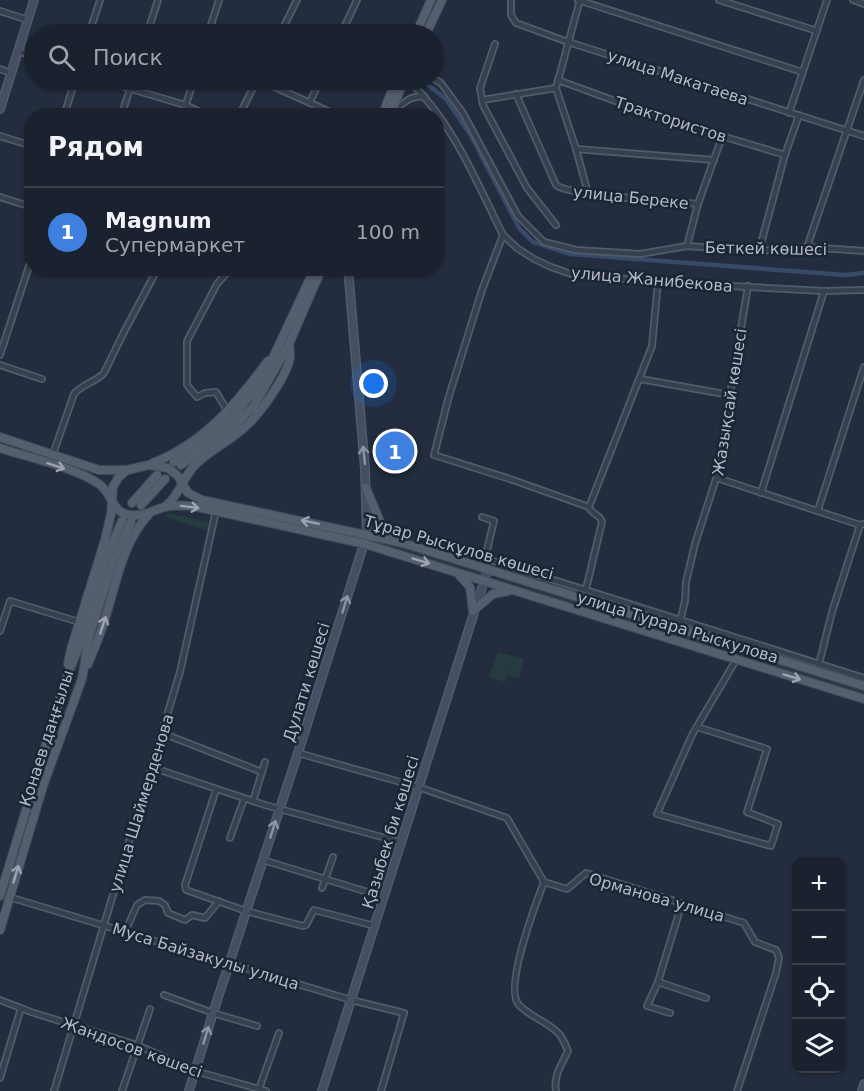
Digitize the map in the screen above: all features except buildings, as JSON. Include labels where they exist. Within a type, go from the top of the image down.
[{"type":"main road","points":[[27,24],[34,0]]},
{"type":"main road","points":[[420,24],[431,0]]},
{"type":"main road","points":[[431,24],[442,0]]},
{"type":"main road","points":[[0,109],[24,32]]},
{"type":"main road","points":[[385,108],[392,90]]},
{"type":"main road","points":[[393,108],[401,90]]},
{"type":"main road","points":[[311,276],[262,381],[234,416],[177,463],[244,418],[254,406],[289,344],[319,276]]},
{"type":"main road","name":"Дулати көшесі","points":[[192,1090],[195,1071],[213,1013],[367,534],[366,488],[349,276]]},
{"type":"main road","points":[[165,507],[176,498],[182,482],[197,463],[246,427],[278,384],[289,363],[291,351],[289,344]]},
{"type":"main road","points":[[0,437],[99,471],[127,470],[149,465],[170,457],[218,423],[248,389],[279,345]]},
{"type":"main road","points":[[0,448],[85,475],[101,485],[118,511],[129,515],[149,514],[177,505],[193,506],[365,544]]},
{"type":"main road","name":"Тұрар Рыскұлов көшесі","points":[[149,465],[168,468],[182,482],[188,493],[202,500],[367,534],[599,598],[756,653],[864,686]]},
{"type":"main road","points":[[65,681],[70,649],[105,540],[115,483],[127,470]]},
{"type":"main road","points":[[132,503],[161,477],[141,504]]},
{"type":"main road","points":[[366,488],[381,524],[403,543]]},
{"type":"main road","points":[[82,679],[103,626],[130,542],[138,526],[149,514]]},
{"type":"main road","points":[[0,896],[65,681],[83,636],[106,558],[122,521]]},
{"type":"main road","name":"Қонаев даңғылы","points":[[0,930],[44,786],[82,679],[89,637],[115,557],[131,522]]},
{"type":"main road","name":"Тұрар Рыскұлов көшесі","points":[[365,544],[484,582]]},
{"type":"main road","name":"Қазыбек би көшесі","points":[[321,1091],[488,569]]},
{"type":"main road","points":[[448,570],[463,578],[469,585],[473,611]]},
{"type":"main road","name":"улица Турара Рыскулова","points":[[484,582],[864,699]]},
{"type":"main road","points":[[473,611],[489,596],[498,592],[524,594]]},
{"type":"main road","points":[[752,665],[756,653]]},
{"type":"main road","points":[[862,1091],[864,1084]]},
{"type":"street","points":[[92,24],[100,0]]},
{"type":"street","points":[[150,24],[158,0]]},
{"type":"street","points":[[211,24],[219,0]]},
{"type":"street","points":[[284,24],[297,0]]},
{"type":"street","points":[[346,24],[357,0]]},
{"type":"street","name":"улица Макатаева","points":[[512,0],[512,15],[516,23],[568,42],[864,136]]},
{"type":"street","points":[[588,194],[556,88],[580,0],[802,72]]},
{"type":"street","points":[[719,0],[817,31]]},
{"type":"street","points":[[789,112],[827,0]]},
{"type":"street","points":[[853,0],[864,4]]},
{"type":"street","points":[[0,11],[28,20]]},
{"type":"street","points":[[495,44],[482,81],[480,96],[527,188],[556,225]]},
{"type":"street","points":[[18,51],[24,53]]},
{"type":"street","points":[[0,69],[11,73]]},
{"type":"street","name":"Трактористов","points":[[558,80],[656,116],[785,155]]},
{"type":"street","points":[[807,247],[864,80]]},
{"type":"street","name":"Беткей көшесі","points":[[444,87],[462,113],[519,216],[544,242],[576,250],[640,254],[687,246],[759,251],[807,247],[864,251]]},
{"type":"street","points":[[482,100],[556,88]]},
{"type":"street","points":[[66,108],[72,90]]},
{"type":"street","points":[[124,108],[129,90]]},
{"type":"street","points":[[136,90],[192,108]]},
{"type":"street","points":[[184,108],[190,90]]},
{"type":"street","points":[[243,108],[253,90]]},
{"type":"street","points":[[282,90],[322,108]]},
{"type":"street","points":[[310,102],[315,90]]},
{"type":"street","name":"улица Жанибекова","points":[[417,90],[433,108]]},
{"type":"street","name":"улица Береке","points":[[516,94],[556,185],[560,189],[588,194],[698,204]]},
{"type":"street","points":[[398,108],[411,98],[424,96]]},
{"type":"street","points":[[759,251],[785,155],[799,115]]},
{"type":"street","name":"улица Жанибекова","points":[[444,122],[503,235],[517,248],[551,267],[571,274],[658,282],[824,291],[864,290]]},
{"type":"street","points":[[0,136],[24,144]]},
{"type":"street","points":[[687,246],[698,204],[722,137]]},
{"type":"street","points":[[576,149],[714,160]]},
{"type":"street","points":[[0,197],[24,204]]},
{"type":"street","points":[[503,235],[482,290],[449,396],[434,455],[510,478],[589,507],[602,522],[585,589]]},
{"type":"street","points":[[0,355],[26,276]]},
{"type":"street","points":[[53,454],[74,394],[104,373],[154,276]]},
{"type":"street","points":[[224,276],[210,296],[187,340],[185,355],[187,385],[197,397],[205,393],[216,392],[228,412]]},
{"type":"street","points":[[589,507],[652,346],[658,282]]},
{"type":"street","name":"Жазықсай көшесі","points":[[680,621],[695,544],[722,460],[748,286]]},
{"type":"street","points":[[761,493],[824,291]]},
{"type":"street","points":[[0,365],[42,379]]},
{"type":"street","points":[[819,510],[864,367]]},
{"type":"street","points":[[640,379],[730,395]]},
{"type":"street","points":[[717,478],[862,524],[832,612],[819,664]]},
{"type":"street","name":"улица Шаймерденова","points":[[54,1091],[180,672],[216,511]]},
{"type":"street","points":[[482,517],[493,520],[494,523],[488,569]]},
{"type":"street","points":[[438,553],[446,549],[454,549],[585,589],[599,598],[864,678]]},
{"type":"street","points":[[0,631],[10,601],[79,622]]},
{"type":"street","points":[[697,727],[767,749],[747,812],[778,824],[771,846],[657,813],[697,727],[736,660]]},
{"type":"street","points":[[162,733],[262,772]]},
{"type":"street","points":[[298,753],[418,787],[507,818],[543,882],[525,931],[514,986],[514,998],[522,1008],[559,1034],[568,1051],[557,1075],[556,1091]]},
{"type":"street","points":[[253,801],[264,762]]},
{"type":"street","points":[[152,767],[244,799],[400,842]]},
{"type":"street","points":[[216,790],[185,885],[186,890],[246,911],[303,926],[306,925],[314,910],[375,926]]},
{"type":"street","points":[[230,838],[244,799]]},
{"type":"street","points":[[322,888],[333,857]]},
{"type":"street","points":[[263,860],[384,897]]},
{"type":"street","name":"Орманова улица","points":[[543,882],[567,889],[586,873],[744,923],[755,942],[776,950],[779,958],[776,973],[737,1091]]},
{"type":"street","name":"Муса Байзакулы улица","points":[[9,897],[351,1000],[404,1013],[381,1091]]},
{"type":"street","points":[[125,932],[137,905],[145,900],[159,901],[165,905],[168,913],[185,920],[192,915],[205,918],[219,901]]},
{"type":"street","points":[[670,1013],[647,1006],[658,982],[682,903]]},
{"type":"street","points":[[658,982],[706,998]]},
{"type":"street","points":[[164,995],[257,1026]]},
{"type":"street","name":"Жандосов көшесі","points":[[0,1000],[137,1046],[195,1071],[266,1091]]},
{"type":"street","points":[[0,1078],[21,1008]]},
{"type":"street","points":[[122,1091],[150,1009]]},
{"type":"street","points":[[257,1089],[279,1033]]},
{"type":"green space","points":[[172,514],[211,522],[209,531],[165,517],[165,515]]},
{"type":"green space","points":[[380,538],[482,570],[481,575],[378,543]]},
{"type":"green space","points":[[499,575],[746,653],[745,658],[497,580]]},
{"type":"green space","points":[[498,652],[524,659],[519,678],[508,675],[512,661],[505,682],[489,677]]},
{"type":"green space","points":[[765,659],[864,690],[864,695],[763,664]]},
{"type":"waterway","points":[[434,90],[446,99],[470,134],[519,228],[533,242],[570,254],[845,275],[864,273]]},
{"type":"place","name":"Magnum","points":[[395,451]]}]
